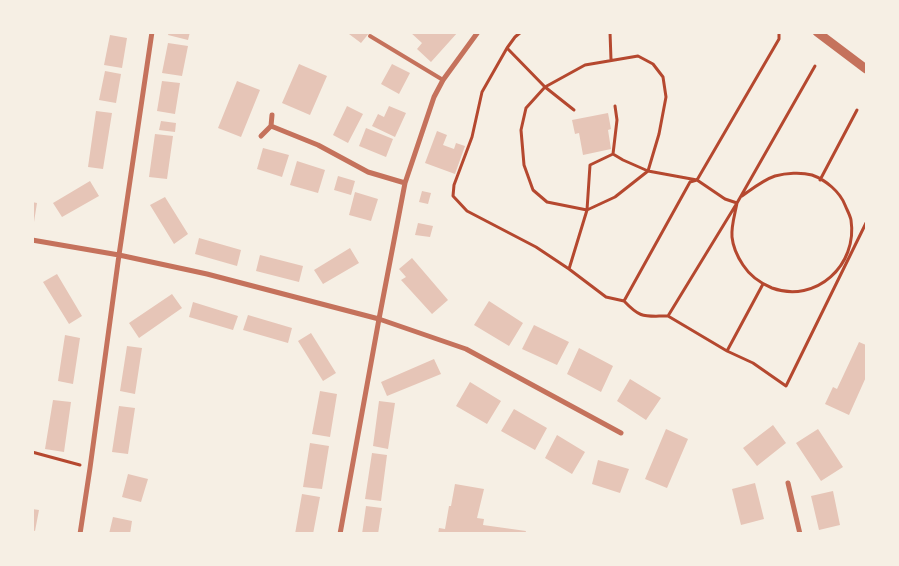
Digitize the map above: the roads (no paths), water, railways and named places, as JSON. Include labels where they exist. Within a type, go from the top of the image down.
[{"type":"street","points":[[80,534],[152,32]]},
{"type":"street","points":[[340,534],[405,183],[434,97],[443,80],[478,32]]},
{"type":"street","points":[[817,32],[865,64]]},
{"type":"street","points":[[260,136],[271,126],[272,115]]},
{"type":"street","points":[[271,126],[318,145],[368,172],[405,183]]},
{"type":"street","points":[[32,240],[119,255],[207,274],[379,319],[466,349],[621,433]]},
{"type":"street","points":[[788,483],[800,534]]},
{"type":"lane","points":[[370,36],[443,80]]}]
